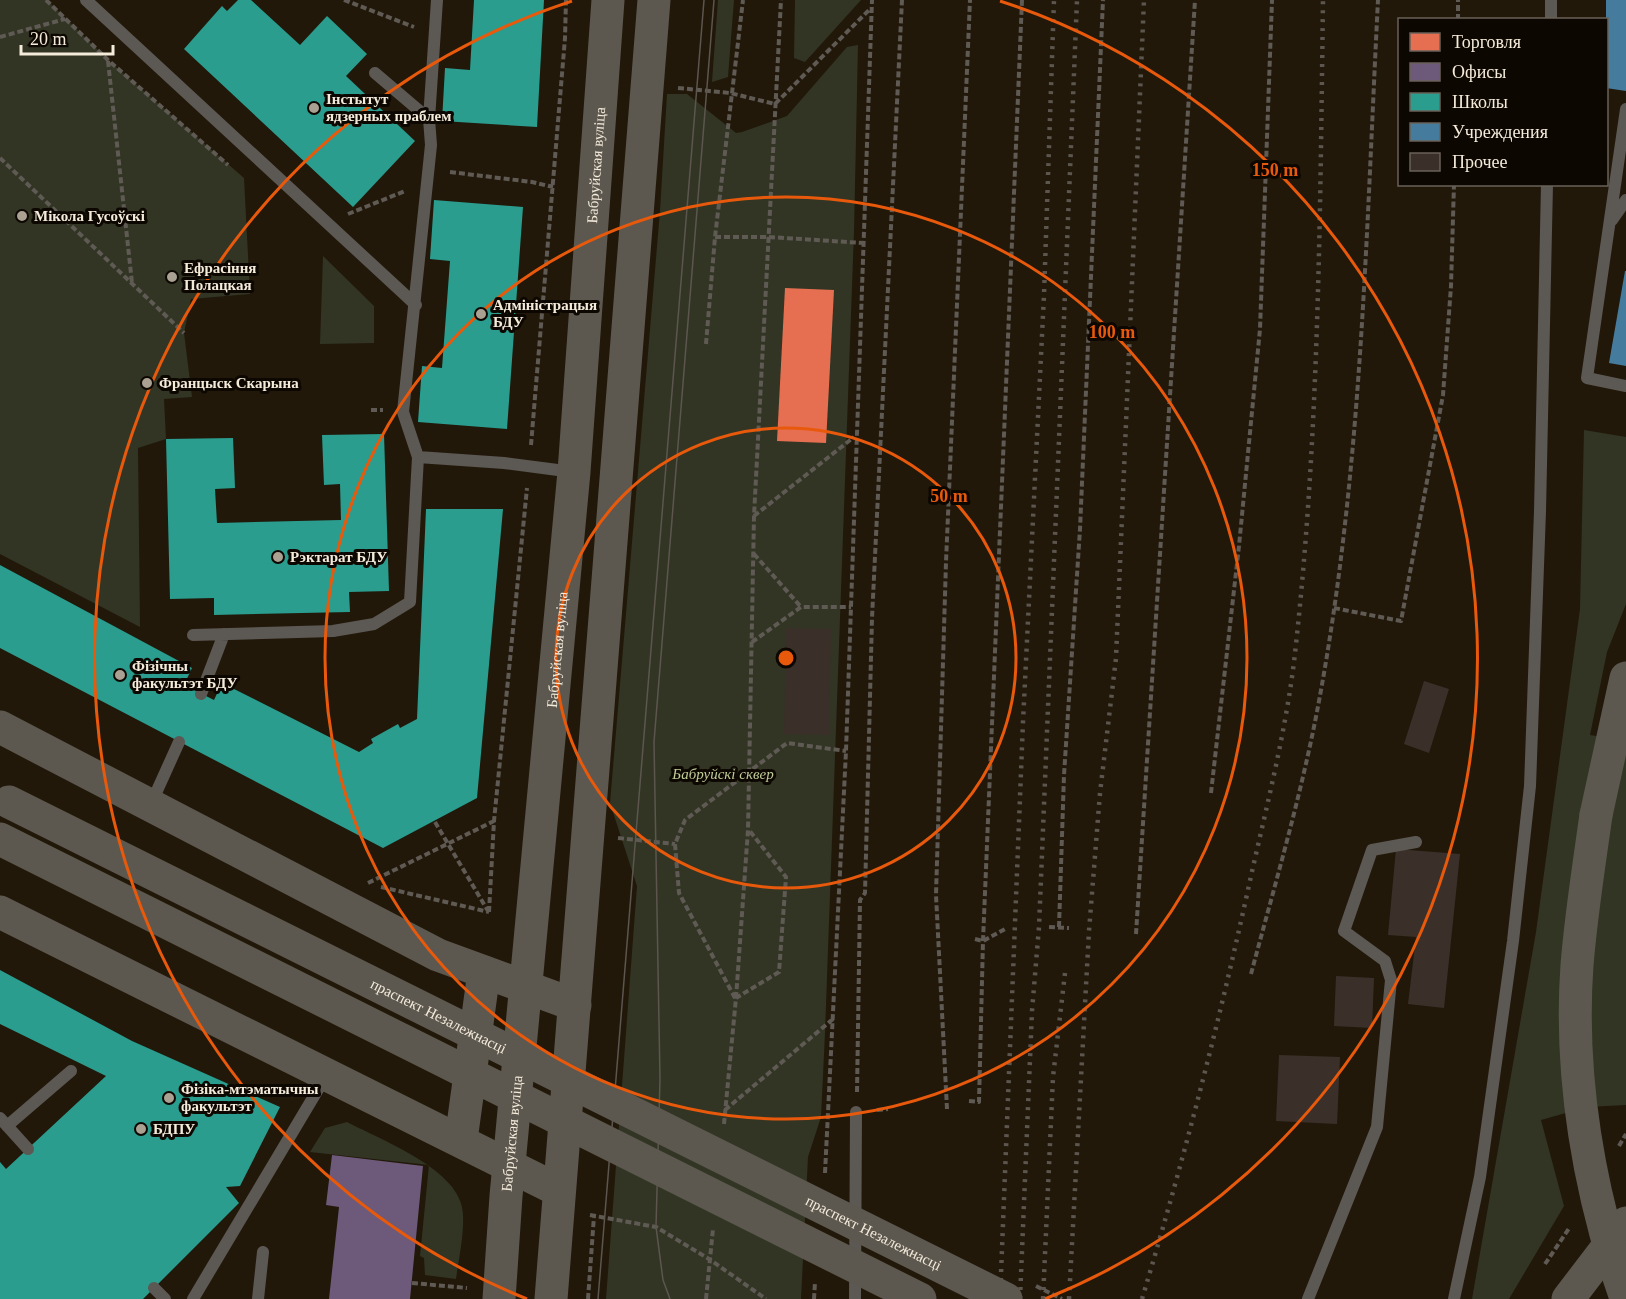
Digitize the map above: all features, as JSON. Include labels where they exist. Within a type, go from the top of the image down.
[{"type":"main road","name":"Бабруйская вуліца","points":[[485,1294],[510,1166],[574,472],[608,0]]},
{"type":"main road","points":[[550,1299],[654,0]]},
{"type":"main road","points":[[1626,678],[1596,815],[1583,909],[1577,967],[1576,1047],[1591,1168],[1626,1298]]},
{"type":"main road","points":[[0,727],[438,956],[575,1005]]},
{"type":"main road","name":"праспект Незалежнасці","points":[[4,800],[1006,1299]]},
{"type":"main road","points":[[0,839],[920,1299]]},
{"type":"main road","points":[[0,912],[558,1190]]},
{"type":"main road","points":[[461,1140],[484,972]]},
{"type":"main road","points":[[1568,1299],[1626,1223]]},
{"type":"main road","points":[[1579,1299],[1603,1253]]},
{"type":"lane","points":[[86,0],[416,305]]},
{"type":"lane","points":[[193,635],[333,632],[374,624],[410,602],[418,457],[403,412],[416,305],[426,171],[431,145],[429,119],[437,0]]},
{"type":"lane","points":[[1551,0],[1551,18]]},
{"type":"lane","points":[[375,73],[429,119]]},
{"type":"lane","points":[[1626,109],[1587,378],[1626,386]]},
{"type":"lane","points":[[1454,1299],[1481,1165],[1513,941],[1530,786],[1540,511],[1547,186]]},
{"type":"lane","points":[[1610,224],[1626,200]]},
{"type":"lane","points":[[418,457],[504,463],[574,472]]},
{"type":"lane","points":[[201,694],[224,634]]},
{"type":"lane","points":[[150,806],[179,742]]},
{"type":"lane","points":[[1308,1299],[1373,1137],[1379,1104],[1391,980],[1385,961],[1344,931],[1372,850],[1416,842]]},
{"type":"lane","points":[[28,1149],[3,1122],[71,1071]]},
{"type":"lane","points":[[193,1299],[327,1074]]},
{"type":"lane","points":[[855,1299],[856,1112]]},
{"type":"lane","points":[[258,1299],[263,1252]]},
{"type":"lane","points":[[154,1288],[165,1299]]},
{"type":"path","points":[[46,0],[108,60],[235,170]]},
{"type":"path","points":[[565,38],[566,0]]},
{"type":"path","points":[[706,344],[730,93],[743,0]]},
{"type":"path","points":[[723,1133],[736,998],[748,830],[754,516],[781,0]]},
{"type":"path","points":[[824,1181],[846,751],[855,437],[872,0]]},
{"type":"path","points":[[888,1109],[856,1112],[860,900],[865,893],[872,618],[902,0]]},
{"type":"path","points":[[946,1109],[936,895],[951,431],[970,0]]},
{"type":"path","points":[[969,1101],[979,1102],[982,941],[1023,0]]},
{"type":"path","points":[[1059,927],[1064,776],[1081,518],[1103,0]]},
{"type":"path","points":[[1136,934],[1195,0]]},
{"type":"path","points":[[1211,793],[1239,546],[1260,329],[1272,0]]},
{"type":"path","points":[[1251,974],[1304,775],[1334,608],[1354,444],[1378,0]]},
{"type":"path","points":[[1458,0],[1458,18]]},
{"type":"path","points":[[775,104],[872,8]]},
{"type":"path","points":[[0,37],[66,19]]},
{"type":"path","points":[[108,60],[132,284]]},
{"type":"path","points":[[679,77],[678,88],[730,93],[775,104]]},
{"type":"path","points":[[0,159],[184,333]]},
{"type":"path","points":[[1334,608],[1401,621],[1443,395],[1451,286],[1454,186]]},
{"type":"path","points":[[715,237],[769,237],[863,243]]},
{"type":"path","points":[[754,516],[855,437]]},
{"type":"path","points":[[753,553],[801,607]]},
{"type":"path","points":[[751,643],[801,607],[851,607]]},
{"type":"path","points":[[736,998],[679,893],[675,844],[685,820],[787,743],[846,751]]},
{"type":"path","points":[[367,884],[494,821]]},
{"type":"path","points":[[435,822],[489,912]]},
{"type":"path","points":[[736,998],[779,972],[781,948],[786,877],[748,830]]},
{"type":"path","points":[[614,837],[675,844]]},
{"type":"path","points":[[1048,927],[1069,928]]},
{"type":"path","points":[[975,939],[982,941],[1005,929]]},
{"type":"path","points":[[725,1110],[834,1018]]},
{"type":"path","points":[[585,1214],[656,1227],[709,1259],[766,1299]]},
{"type":"path","points":[[588,1299],[594,1216]]},
{"type":"path","points":[[706,1299],[713,1224]]},
{"type":"path","points":[[814,1299],[816,1275]]},
{"type":"path","points":[[412,1284],[485,1294]]},
{"type":"green space","points":[[0,0],[47,0],[108,60],[244,178],[250,294],[191,299],[184,333],[192,397],[164,399],[166,439],[138,448],[140,627],[0,554]]},
{"type":"green space","points":[[718,0],[734,0],[728,77],[712,82]]},
{"type":"green space","points":[[795,0],[861,0],[805,62],[794,58]]},
{"type":"green space","name":"Бабруйскі сквер","points":[[858,45],[854,231],[825,1033],[821,1117],[808,1157],[801,1299],[606,1299],[637,886],[610,803],[660,211],[667,94],[687,94],[736,133],[742,132],[787,116],[847,47]]},
{"type":"green space","points":[[323,256],[374,306],[374,343],[320,344]]},
{"type":"green space","points":[[1584,430],[1626,437],[1626,604],[1607,652],[1590,735],[1626,741],[1626,1105],[1587,1107],[1541,1120],[1564,1206],[1509,1299],[1472,1299],[1536,932],[1580,609]]},
{"type":"green space","points":[[347,1122],[398,1147],[427,1165],[310,1152],[325,1128]]},
{"type":"green space","points":[[429,1166],[449,1184],[459,1198],[463,1214],[456,1279],[425,1275],[424,1258],[420,1256]]},
{"type":"building: Торговля","points":[[785,288],[834,290],[826,443],[777,441]]},
{"type":"building: Офисы","points":[[332,1155],[423,1166],[410,1299],[329,1299],[339,1207],[326,1205]]},
{"type":"building: Школы","name":"Інстытут ядзерных праблем","points":[[238,0],[251,0],[300,45],[327,16],[367,54],[346,76],[415,141],[353,207],[184,49],[222,6],[227,11]]},
{"type":"building: Школы","points":[[474,0],[544,0],[537,127],[442,121],[445,68],[470,70]]},
{"type":"building: Школы","name":"Адміністрацыя БДУ","points":[[434,200],[523,207],[507,429],[418,422],[422,366],[442,368],[450,261],[430,259]]},
{"type":"building: Школы","name":"Рэктарат БДУ","points":[[384,434],[389,591],[349,592],[350,612],[214,615],[214,598],[170,599],[166,439],[233,438],[235,488],[215,489],[217,523],[341,520],[340,484],[324,485],[322,435]]},
{"type":"building: Школы","name":"Фізічны факультэт БДУ","points":[[426,509],[503,509],[477,798],[383,848],[0,648],[0,565],[192,668],[184,685],[214,700],[222,683],[359,752],[373,743],[371,739],[398,724],[400,728],[417,719]]},
{"type":"building: Школы","name":"БДПУ","points":[[0,970],[132,1041],[280,1107],[240,1186],[226,1187],[239,1203],[143,1299],[0,1299],[0,1162],[6,1169],[106,1076],[0,1024]]},
{"type":"building: Учреждения","points":[[1606,0],[1626,0],[1626,91],[1608,88],[1608,18],[1606,18]]},
{"type":"building: Учреждения","points":[[1626,271],[1626,366],[1609,363]]},
{"type":"building: Прочее","points":[[786,628],[831,629],[829,735],[784,734]]},
{"type":"building: Прочее","points":[[1424,681],[1449,689],[1429,753],[1404,744]]},
{"type":"building: Прочее","points":[[1396,849],[1460,854],[1444,1008],[1408,1004],[1416,937],[1388,935]]},
{"type":"building: Прочее","points":[[1336,976],[1374,978],[1372,1028],[1334,1026]]},
{"type":"building: Прочее","points":[[1279,1055],[1340,1057],[1337,1124],[1276,1121]]},
{"type":"tram line","points":[[598,1299],[704,0]]},
{"type":"tram line","points":[[670,1299],[663,1280],[656,1227],[660,1079],[654,742],[714,0]]},
{"type":"railway","points":[[1000,1299],[1023,722],[1044,295],[1054,0]]},
{"type":"railway","points":[[1020,1299],[1032,1011],[1039,927],[1077,0]]},
{"type":"railway","points":[[1069,1299],[1089,931],[1100,793],[1116,658],[1144,0]]},
{"type":"railway","points":[[1142,1299],[1201,1089],[1227,983],[1275,769],[1294,662],[1309,497],[1317,331],[1323,0]]},
{"type":"railway","points":[[1043,1299],[1053,1077],[1065,973]]},
{"type":"place","name":"Інстытут ядзерных праблем","points":[[314,108]]},
{"type":"place","name":"Мікола Гусоўскі","points":[[22,216]]},
{"type":"place","name":"Ефрасіння Полацкая","points":[[172,277]]},
{"type":"place","name":"Адміністрацыя БДУ","points":[[481,314]]},
{"type":"place","name":"Францыск Скарына","points":[[147,383]]},
{"type":"place","name":"Рэктарат БДУ","points":[[278,557]]},
{"type":"place","name":"Фізічны факультэт БДУ","points":[[120,675]]},
{"type":"place","name":"Фізіка-мтэматычны факультэт","points":[[169,1098]]},
{"type":"place","name":"БДПУ","points":[[141,1129]]}]
